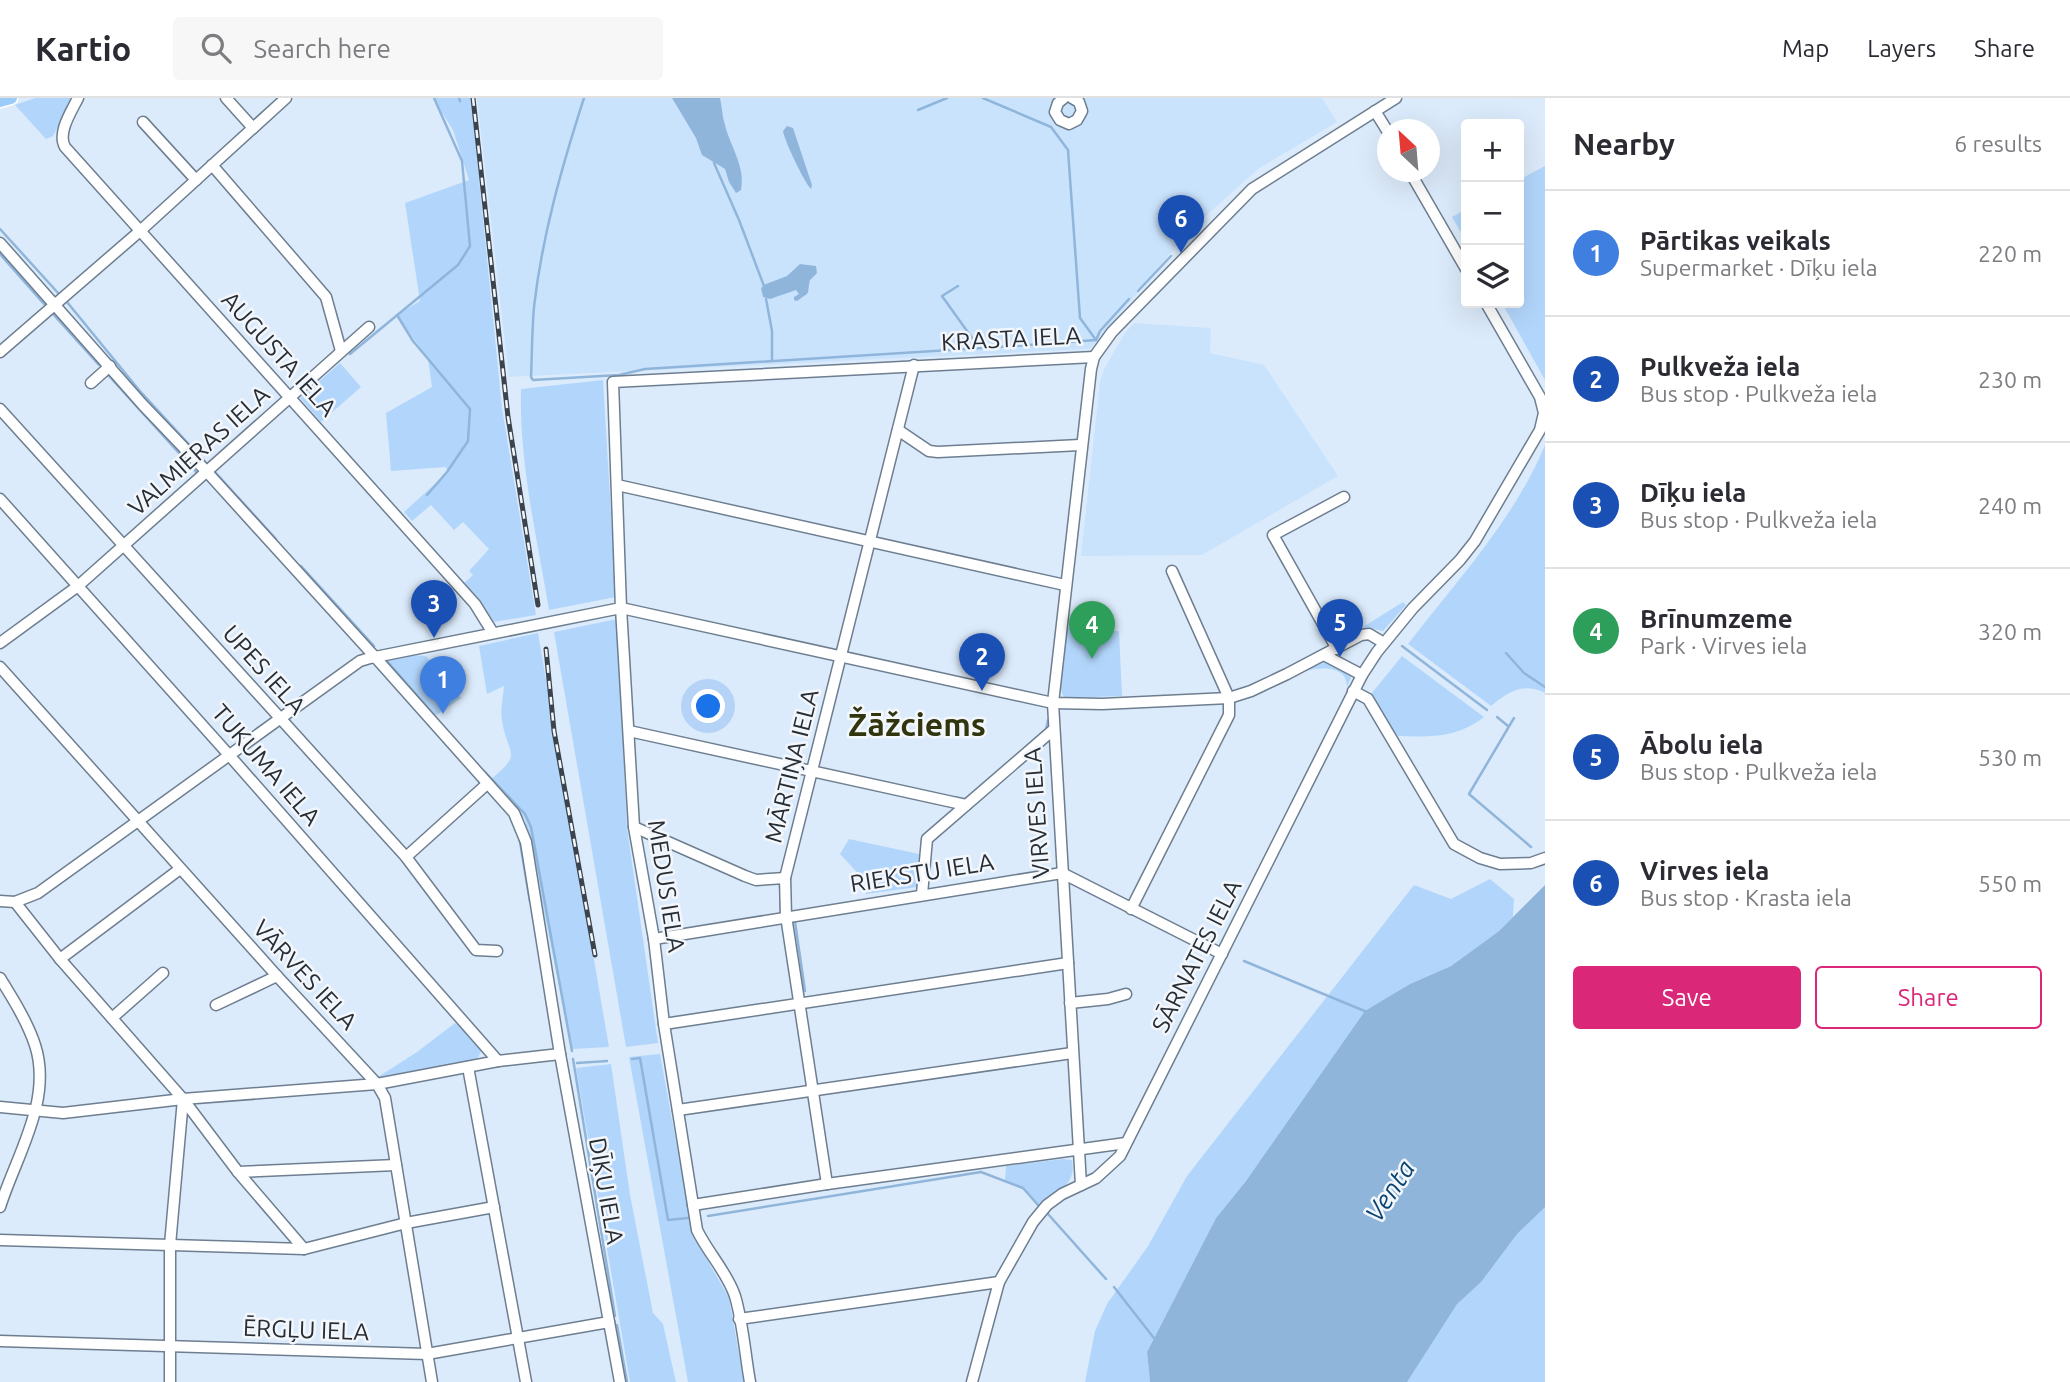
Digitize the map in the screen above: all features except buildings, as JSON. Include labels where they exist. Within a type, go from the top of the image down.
[{"type":"main road","points":[[0,101],[10,98]]},
{"type":"street","name":"AUGUSTA IELA","points":[[78,98],[62,134],[62,142],[475,604],[493,634]]},
{"type":"street","points":[[226,98],[253,128]]},
{"type":"street","points":[[0,352],[140,231],[286,98]]},
{"type":"street","points":[[1064,98],[1058,103],[1055,112],[1060,120],[1069,124],[1077,120],[1081,102],[1072,98]]},
{"type":"street","name":"KRASTA IELA","points":[[613,382],[1094,356],[1112,332],[1252,189],[1396,98]]},
{"type":"street","points":[[1375,111],[1380,119]]},
{"type":"street","points":[[143,122],[196,180]]},
{"type":"street","points":[[212,165],[326,297],[341,351]]},
{"type":"street","points":[[1416,182],[1461,260]]},
{"type":"street","name":"DĪĶU IELA","points":[[0,243],[143,405],[208,472],[514,813],[526,842],[560,1054],[620,1382]]},
{"type":"street","name":"SĀRNATES IELA","points":[[1126,1143],[1362,675],[1413,608],[1475,541],[1543,422],[1540,397],[1489,308]]},
{"type":"street","name":"VALMIERAS IELA","points":[[0,643],[78,586],[369,327]]},
{"type":"street","name":"VIRVES IELA","points":[[1081,1185],[1053,703],[1080,445],[1094,356]]},
{"type":"street","name":"MĀRTIŅA IELA","points":[[827,1184],[786,916],[785,878],[914,365]]},
{"type":"street","points":[[91,383],[110,366]]},
{"type":"street","name":"MEDUS IELA","points":[[613,382],[621,608],[634,827],[654,939],[664,1024],[697,1230],[731,1287],[750,1382]]},
{"type":"street","name":"UPES IELA","points":[[0,409],[406,856],[476,950],[497,951]]},
{"type":"street","points":[[898,430],[929,451],[938,453],[1080,445]]},
{"type":"street","points":[[617,485],[1065,585]]},
{"type":"street","points":[[1337,649],[1273,535],[1344,497]]},
{"type":"street","name":"TUKUMA IELA","points":[[0,499],[498,1061]]},
{"type":"street","points":[[1131,909],[1229,715],[1229,698],[1172,570]]},
{"type":"street","points":[[0,901],[15,902],[38,893],[360,662],[375,656],[621,608],[1053,703],[1129,703],[1229,698],[1251,691],[1361,635],[1369,634],[1384,643]]},
{"type":"street","points":[[1324,655],[1362,675]]},
{"type":"street","name":"VĀRVES IELA","points":[[0,667],[276,976],[377,1084],[385,1098],[432,1382]]},
{"type":"street","points":[[1353,691],[1368,699],[1454,845],[1480,858],[1500,863],[1531,863],[1545,858]]},
{"type":"street","points":[[922,894],[927,839],[1053,730]]},
{"type":"street","points":[[629,731],[966,804]]},
{"type":"street","points":[[406,856],[486,784]]},
{"type":"street","points":[[634,827],[745,877],[756,880],[785,878]]},
{"type":"street","points":[[61,959],[180,869]]},
{"type":"street","points":[[1062,873],[1222,954]]},
{"type":"street","name":"RIEKSTU IELA","points":[[654,939],[1062,873]]},
{"type":"street","points":[[15,902],[183,1100],[238,1172],[304,1249]]},
{"type":"street","points":[[664,1024],[1068,963]]},
{"type":"street","points":[[112,1018],[163,972]]},
{"type":"street","points":[[216,1005],[276,976]]},
{"type":"street","points":[[0,978],[18,1007],[36,1047],[39,1090],[35,1112],[0,1207]]},
{"type":"street","points":[[1070,1003],[1126,994]]},
{"type":"street","points":[[678,1110],[1072,1053]]},
{"type":"street","points":[[0,1107],[63,1113],[377,1084],[498,1061],[560,1054]]},
{"type":"street","points":[[468,1067],[526,1382]]},
{"type":"street","points":[[170,1382],[170,1245],[183,1100]]},
{"type":"street","points":[[692,1205],[1126,1143]]},
{"type":"street","points":[[972,1382],[999,1282],[1033,1222],[1047,1205],[1062,1194],[1096,1178],[1110,1167],[1126,1143]]},
{"type":"street","points":[[238,1172],[396,1165]]},
{"type":"street","points":[[0,1240],[304,1249],[406,1223],[494,1207]]},
{"type":"street","points":[[739,1319],[999,1282]]},
{"type":"street","name":"ĒRGĻU IELA","points":[[0,1341],[427,1354],[609,1322]]},
{"type":"shaded area","points":[[35,98],[73,98],[53,136],[46,139],[15,105]]},
{"type":"shaded area","points":[[433,98],[471,98],[502,408],[536,615],[494,622],[463,584],[473,575],[469,571],[489,549],[463,522],[454,530],[431,505],[412,521],[404,512],[448,472],[446,467],[391,471],[386,413],[432,387],[428,359],[397,315],[420,301],[405,203],[469,180],[453,130]]},
{"type":"shaded area","points":[[477,98],[1322,98],[1337,122],[1258,169],[1189,231],[1090,349],[509,377]]},
{"type":"shaded area","points":[[1545,166],[1545,380],[1505,308],[1524,308],[1524,177]]},
{"type":"shaded area","points":[[1461,212],[1461,232],[1452,217]]},
{"type":"shaded area","points":[[1134,323],[1211,328],[1210,353],[1264,365],[1338,476],[1202,555],[1081,556],[1100,382],[1104,369]]},
{"type":"shaded area","points":[[340,363],[361,387],[321,422],[300,398]]},
{"type":"shaded area","points":[[603,380],[616,597],[549,610],[526,472],[521,389]]},
{"type":"shaded area","points":[[1545,445],[1545,693],[1530,688],[1516,690],[1491,706],[1408,644],[1501,524]]},
{"type":"shaded area","points":[[1403,602],[1406,605],[1383,631],[1363,627]]},
{"type":"shaded area","points":[[617,619],[627,828],[658,1043],[626,1047],[554,632]]},
{"type":"shaded area","points":[[1067,627],[1075,630],[1119,631],[1122,696],[1063,696],[1060,687]]},
{"type":"shaded area","points":[[538,633],[609,1047],[572,1049],[525,820],[490,780],[507,764],[511,754],[501,717],[504,686],[487,694],[479,646]]},
{"type":"shaded area","points":[[426,656],[461,698],[432,718],[386,662],[392,658]]},
{"type":"shaded area","points":[[1402,656],[1484,717],[1454,733],[1398,736],[1387,723],[1371,694]]},
{"type":"shaded area","points":[[1323,661],[1352,675],[1347,687],[1346,680],[1338,671],[1305,671]]},
{"type":"shaded area","points":[[849,839],[919,854],[917,887],[866,894],[866,882],[840,854]]},
{"type":"shaded area","points":[[1490,879],[1514,899],[1513,917],[1499,931],[1451,966],[1410,984],[1302,1103],[1216,1218],[1147,1352],[1150,1382],[1085,1382],[1095,1331],[1107,1304],[1148,1246],[1187,1176],[1414,885],[1451,899]]},
{"type":"shaded area","points":[[455,1023],[476,1042],[481,1051],[478,1058],[469,1063],[381,1080],[378,1077],[417,1052]]},
{"type":"shaded area","points":[[660,1054],[693,1235],[729,1298],[744,1382],[688,1382],[629,1057]]},
{"type":"shaded area","points":[[611,1064],[630,1195],[653,1313],[663,1324],[676,1382],[630,1382],[576,1068]]},
{"type":"shaded area","points":[[1545,1113],[1545,1382],[1341,1382]]},
{"type":"shaded area","points":[[1072,1160],[1073,1169],[1068,1182],[1038,1205],[1023,1188],[1005,1181],[1006,1166]]},
{"type":"water","points":[[672,98],[720,98],[727,133],[741,173],[741,190],[736,193],[725,169],[702,155],[696,138]]},
{"type":"water","points":[[787,126],[793,128],[811,189],[787,143],[783,131]]},
{"type":"water","points":[[800,264],[816,266],[817,273],[810,280],[807,294],[797,301],[794,300],[799,294],[796,290],[770,299],[763,297],[761,288],[787,276]]},
{"type":"water","name":"Venta","points":[[1545,885],[1545,1207],[1517,1234],[1481,1282],[1457,1304],[1407,1382],[1150,1382],[1147,1352],[1216,1218],[1246,1181],[1365,1011],[1410,984],[1451,966],[1499,931]]},
{"type":"waterway","points":[[350,354],[458,265],[470,246],[462,161],[434,98]]},
{"type":"waterway","points":[[584,98],[561,175],[542,254],[533,316],[533,380],[619,375],[645,369],[1044,344]]},
{"type":"waterway","points":[[918,110],[947,98]]},
{"type":"waterway","points":[[983,98],[1051,127],[1068,150],[1080,318],[1096,340]]},
{"type":"waterway","points":[[714,163],[764,286]]},
{"type":"waterway","points":[[0,229],[59,294]]},
{"type":"waterway","points":[[0,254],[44,304]]},
{"type":"waterway","points":[[1138,291],[1171,256]]},
{"type":"waterway","points":[[958,286],[942,296],[972,338]]},
{"type":"waterway","points":[[766,299],[772,331],[772,361]]},
{"type":"waterway","points":[[1096,340],[1100,331],[1129,299]]},
{"type":"waterway","points":[[67,302],[139,390],[208,465]]},
{"type":"waterway","points":[[53,314],[99,365]]},
{"type":"waterway","points":[[397,315],[413,341],[470,409],[468,441],[427,495]]},
{"type":"waterway","points":[[1055,343],[1096,340]]},
{"type":"waterway","points":[[109,376],[198,474]]},
{"type":"waterway","points":[[215,472],[276,539]]},
{"type":"waterway","points":[[301,566],[374,646]]},
{"type":"waterway","points":[[1402,646],[1487,710]]},
{"type":"waterway","points":[[1506,653],[1524,673],[1545,687]]},
{"type":"waterway","points":[[387,661],[433,714]]},
{"type":"waterway","points":[[1497,717],[1508,726]]},
{"type":"waterway","points":[[1514,718],[1469,794],[1531,847]]},
{"type":"waterway","points":[[1046,730],[1048,720]]},
{"type":"waterway","points":[[484,771],[525,814],[531,827],[572,1051]]},
{"type":"waterway","points":[[954,797],[968,797]]},
{"type":"waterway","points":[[519,836],[530,902]]},
{"type":"waterway","points":[[780,883],[781,910]]},
{"type":"waterway","points":[[795,922],[805,991]]},
{"type":"waterway","points":[[1244,961],[1367,1012]]},
{"type":"waterway","points":[[632,1059],[640,1058],[668,1220],[688,1218]]},
{"type":"waterway","points":[[573,1059],[615,1316]]},
{"type":"waterway","points":[[577,1063],[607,1061]]},
{"type":"waterway","points":[[708,1216],[981,1172],[1023,1188],[1038,1205]]},
{"type":"waterway","points":[[1048,1214],[1106,1279]]},
{"type":"waterway","points":[[1114,1287],[1157,1342]]},
{"type":"waterway","points":[[617,1325],[627,1382]]},
{"type":"railway","points":[[473,98],[508,417],[538,605]]},
{"type":"railway","points":[[546,649],[554,731],[595,955]]},
{"type":"place","name":"Virves iela","points":[[1181,253]]},
{"type":"place","name":"Dīķu iela","points":[[434,638]]},
{"type":"place","name":"Ābolu iela","points":[[1340,657]]},
{"type":"place","name":"Brīnumzeme","points":[[1092,659]]},
{"type":"place","name":"Pulkveža iela","points":[[982,691]]},
{"type":"place","name":"Pārtikas veikals","points":[[443,714]]},
{"type":"district","name":"Žāžciems","points":[[917,725]]}]
